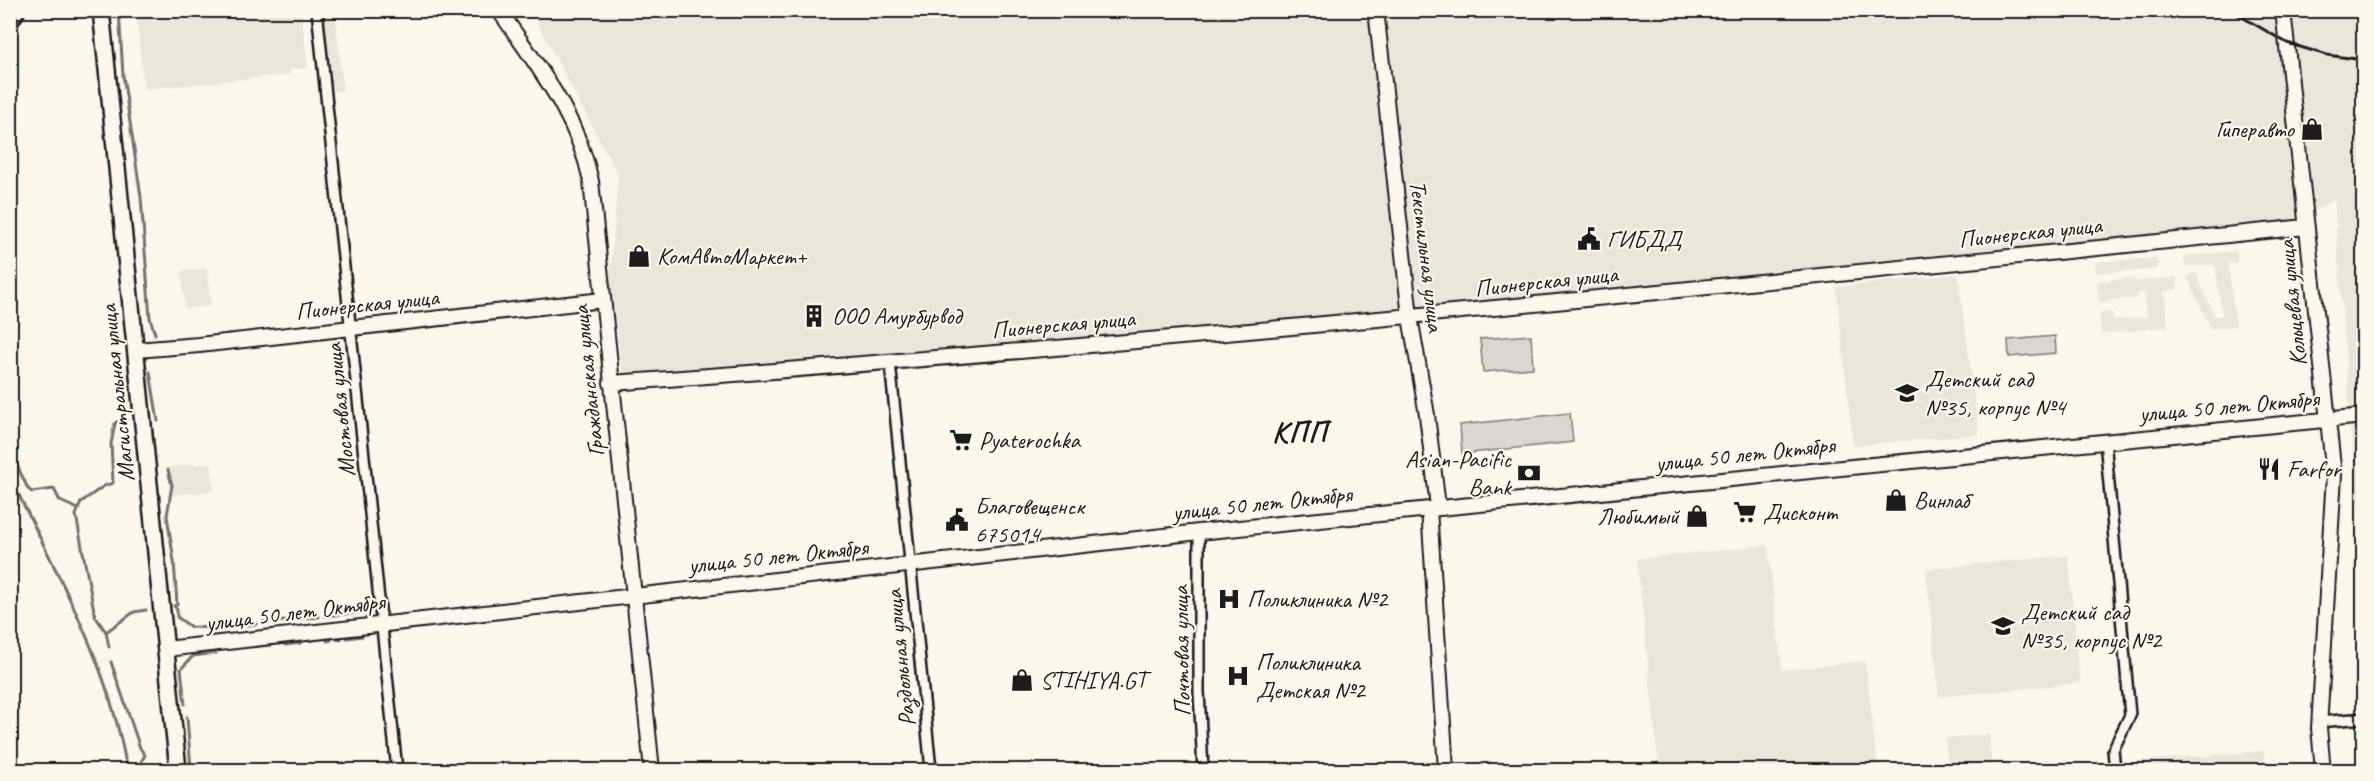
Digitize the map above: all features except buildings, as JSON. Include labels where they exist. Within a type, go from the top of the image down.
[{"type":"main road","name":"Магистральная улица","points":[[101,10],[178,771]]},
{"type":"street","name":"Мостовая улица","points":[[317,10],[397,771]]},
{"type":"street","name":"Гражданская улица","points":[[499,10],[563,105],[585,157],[591,181],[652,771]]},
{"type":"street","name":"Текстильная улица","points":[[1376,10],[1410,317],[1427,415],[1446,771]]},
{"type":"street","name":"Кольцевая улица","points":[[2283,10],[2334,475],[2319,722],[2323,771]]},
{"type":"street","name":"Пионерская улица","points":[[611,383],[890,362],[1410,317],[2306,226]]},
{"type":"street","name":"Пионерская улица","points":[[136,350],[603,300]]},
{"type":"street","name":"Раздольная улица","points":[[890,362],[932,771]]},
{"type":"street","name":"улица 50 лет Октября","points":[[165,649],[1199,532],[2364,416]]},
{"type":"street","points":[[2105,440],[2130,715],[2113,750],[2115,771]]},
{"type":"street","name":"Почтовая улица","points":[[1199,532],[1199,691],[1203,771]]},
{"type":"street","points":[[2319,722],[2364,718]]},
{"type":"shaded area","points":[[136,11],[301,11],[308,68],[290,69],[290,75],[144,89]]},
{"type":"shaded area","points":[[324,11],[335,11],[343,90],[333,91]]},
{"type":"shaded area","points":[[531,11],[2363,11],[2363,544],[2351,432],[2334,199],[2284,230],[1003,352],[623,376],[610,280],[618,175]]},
{"type":"shaded area","points":[[2237,251],[2237,263],[2228,264],[2236,326],[2211,329],[2187,277],[2195,272],[2215,316],[2222,316],[2215,265],[2185,267],[2184,256]]},
{"type":"shaded area","points":[[2157,258],[2158,269],[2096,273],[2095,262]]},
{"type":"shaded area","points":[[207,268],[211,306],[185,309],[181,271]]},
{"type":"shaded area","points":[[1958,274],[1979,434],[1853,446],[1836,287]]},
{"type":"shaded area","points":[[2177,277],[2178,289],[2164,291],[2168,327],[2101,334],[2099,313],[2112,312],[2113,320],[2147,317],[2144,292],[2136,293],[2137,298],[2099,302],[2097,281],[2135,278],[2136,281]]},
{"type":"shaded area","points":[[1531,335],[1533,368],[1483,372],[1480,339]]},
{"type":"shaded area","points":[[2055,336],[2056,353],[2009,357],[2008,340]]},
{"type":"shaded area","points":[[1570,413],[1573,442],[1462,454],[1460,425]]},
{"type":"shaded area","points":[[211,463],[214,491],[170,495],[168,467]]},
{"type":"shaded area","points":[[1768,545],[1782,670],[1865,661],[1878,770],[1659,770],[1637,559]]},
{"type":"shaded area","name":"Детский сад №35, корпус №2","points":[[2068,555],[2080,683],[1939,697],[1926,569]]},
{"type":"shaded area","points":[[1989,734],[1992,770],[1949,770],[1945,739]]},
{"type":"shaded area","points":[[2264,751],[2265,770],[2138,770],[2137,761]]},
{"type":"waterway","points":[[119,10],[123,75],[141,197],[150,318],[155,334]]},
{"type":"waterway","points":[[150,372],[158,421]]},
{"type":"waterway","points":[[106,632],[95,616],[76,515],[81,502],[104,486],[113,483],[111,444],[115,423],[126,419]]},
{"type":"waterway","points":[[10,450],[28,489],[32,492],[54,489],[60,501],[78,509]]},
{"type":"waterway","points":[[168,470],[172,485],[167,516],[174,561],[177,604],[174,606],[177,609],[177,617],[191,627],[216,628]]},
{"type":"waterway","points":[[10,477],[63,584],[95,656],[119,731],[127,770]]},
{"type":"waterway","points":[[109,647],[106,632],[134,612],[146,610]]},
{"type":"waterway","points":[[325,616],[362,612]]},
{"type":"waterway","points":[[291,619],[319,617]]},
{"type":"waterway","points":[[262,622],[286,621]]},
{"type":"waterway","points":[[224,627],[257,624]]},
{"type":"waterway","points":[[347,638],[362,636]]},
{"type":"waterway","points":[[336,639],[341,639]]},
{"type":"waterway","points":[[327,641],[331,640]]},
{"type":"waterway","points":[[285,645],[301,643]]},
{"type":"waterway","points":[[185,704],[181,669],[193,656],[216,653]]},
{"type":"waterway","points":[[111,662],[140,748],[145,755],[140,764],[141,770]]},
{"type":"waterway","points":[[187,717],[191,770]]},
{"type":"railway","points":[[10,38],[27,10]]},
{"type":"railway","points":[[2230,10],[2287,43],[2327,55],[2364,60]]},
{"type":"place","name":"Гиперавто","points":[[2312,129]]},
{"type":"place","name":"ГИБДД","points":[[1589,239]]},
{"type":"place","name":"КомАвтоМаркет+","points":[[639,256]]},
{"type":"place","name":"ООО Амурбурвод","points":[[814,316]]},
{"type":"place","name":"Детский сад №35, корпус №4","points":[[1907,393]]},
{"type":"place","name":"Pyaterochka","points":[[961,440]]},
{"type":"place","name":"Farfor","points":[[2269,469]]},
{"type":"place","name":"Asian-Pacific Bank","points":[[1529,473]]},
{"type":"place","name":"Винлаб","points":[[1896,500]]},
{"type":"place","name":"Дисконт","points":[[1745,512]]},
{"type":"place","name":"Любимый","points":[[1697,516]]},
{"type":"place","name":"Благовещенск 675014","points":[[957,520]]},
{"type":"place","name":"Поликлиника №2","points":[[1229,599]]},
{"type":"place","name":"Детский сад №35, корпус №2","points":[[2003,626]]},
{"type":"place","name":"Поликлиника Детская №2","points":[[1238,676]]},
{"type":"place","name":"STIHIYA.GT","points":[[1022,680]]},
{"type":"district","name":"КПП","points":[[1300,432]]}]
